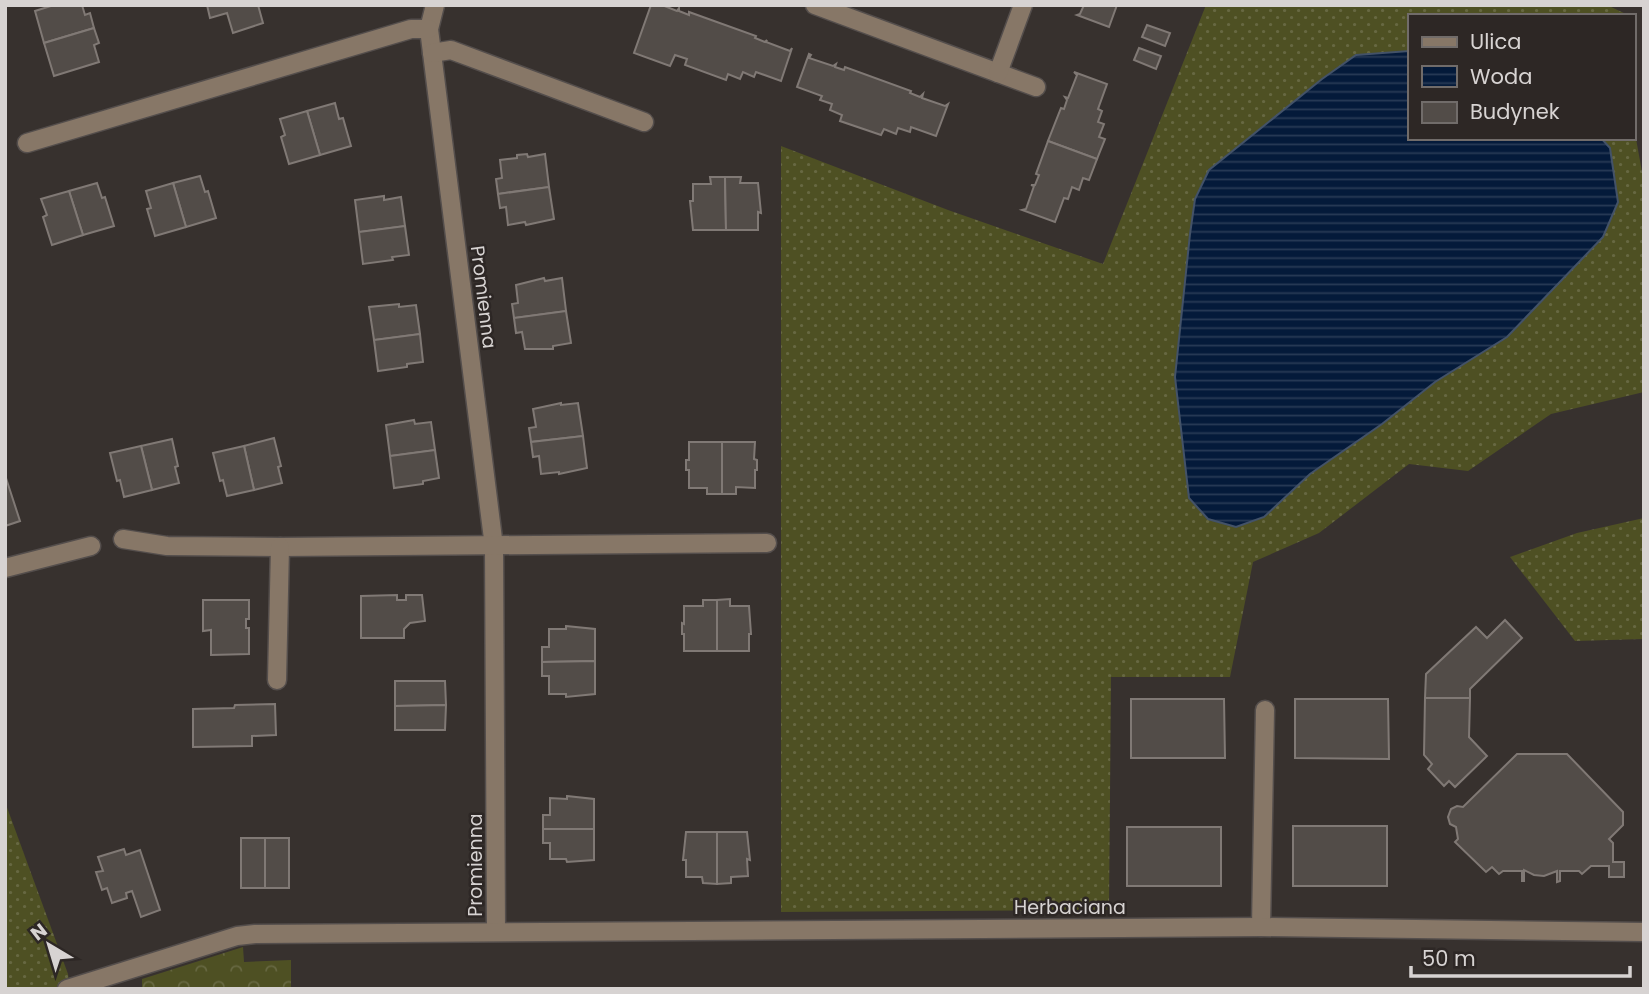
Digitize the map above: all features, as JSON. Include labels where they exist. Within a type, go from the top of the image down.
[{"type":"street","name":"Promienna","points":[[435,5],[429,29],[494,547],[496,932]]},
{"type":"street","points":[[815,5],[845,10],[1036,87]]},
{"type":"street","points":[[998,73],[1023,5]]},
{"type":"street","points":[[27,143],[411,30],[429,29]]},
{"type":"street","points":[[432,53],[451,50],[644,122]]},
{"type":"street","points":[[123,538],[167,546],[280,547],[767,543]]},
{"type":"street","points":[[5,568],[91,546]]},
{"type":"street","points":[[277,680],[280,547]]},
{"type":"street","points":[[1261,927],[1265,710]]},
{"type":"street","name":"Herbaciana","points":[[67,989],[237,936],[1261,927],[1644,932]]},
{"type":"green space","points":[[1206,5],[1607,5],[1626,14],[1408,14],[1408,140],[1635,140],[1635,133],[1644,183],[1644,392],[1551,414],[1468,471],[1409,464],[1319,533],[1253,562],[1230,677],[1111,677],[1109,910],[781,912],[781,146],[948,210],[1103,264]]},
{"type":"green space","points":[[1644,518],[1644,639],[1575,641],[1510,557],[1577,533]]},
{"type":"green space","points":[[5,802],[68,974],[70,989],[5,989]]},
{"type":"green space","points":[[243,947],[244,962],[291,960],[291,989],[142,989],[142,979]]},
{"type":"water","points":[[1408,51],[1408,140],[1603,140],[1610,148],[1618,202],[1603,237],[1507,337],[1435,382],[1382,424],[1310,474],[1264,517],[1236,527],[1208,519],[1189,498],[1175,377],[1195,199],[1209,170],[1356,55]]},
{"type":"building","points":[[54,5],[82,5],[85,15],[90,13],[94,28],[44,43],[35,11]]},
{"type":"building","points":[[207,5],[258,5],[263,23],[233,33],[227,13],[210,18]]},
{"type":"building","points":[[651,5],[662,5],[677,11],[679,8],[679,11],[689,15],[689,12],[790,51],[792,48],[781,81],[756,72],[754,77],[743,72],[740,79],[728,74],[726,80],[685,65],[687,59],[675,55],[670,66],[634,53]]},
{"type":"building","points":[[1084,5],[1117,5],[1109,27],[1077,15]]},
{"type":"building","points":[[1147,25],[1170,33],[1165,46],[1142,37]]},
{"type":"building","points":[[94,28],[99,43],[94,45],[99,62],[54,76],[44,43]]},
{"type":"building","points":[[1139,48],[1161,56],[1156,69],[1134,60]]},
{"type":"building","points":[[809,54],[809,58],[833,66],[836,64],[835,67],[844,70],[845,67],[911,91],[910,93],[920,97],[923,94],[922,98],[945,106],[948,104],[936,136],[911,127],[910,132],[898,128],[896,134],[884,129],[881,135],[840,121],[842,115],[830,110],[832,104],[820,100],[822,96],[797,87]]},
{"type":"building","points":[[1074,72],[1107,84],[1098,109],[1102,111],[1098,122],[1104,124],[1099,137],[1105,139],[1097,159],[1048,141],[1061,108],[1064,109],[1067,100],[1065,97],[1068,98],[1077,75]]},
{"type":"building","points":[[335,103],[339,119],[343,118],[351,146],[320,155],[307,111]]},
{"type":"building","points":[[307,111],[320,155],[289,164],[281,137],[285,135],[280,119]]},
{"type":"building","points":[[1048,141],[1097,159],[1089,180],[1083,178],[1079,190],[1072,187],[1068,199],[1064,198],[1055,222],[1022,210],[1026,209],[1034,186],[1031,185],[1035,185],[1039,175],[1036,174]]},
{"type":"building","points":[[527,154],[528,157],[545,154],[549,187],[498,194],[496,179],[502,178],[500,160]]},
{"type":"building","points":[[200,176],[205,192],[208,191],[216,218],[186,227],[173,183]]},
{"type":"building","points":[[710,177],[725,177],[726,230],[693,230],[690,201],[693,201],[693,184],[711,184]]},
{"type":"building","points":[[725,177],[741,177],[740,183],[758,183],[761,213],[758,212],[758,230],[726,230]]},
{"type":"building","points":[[97,183],[102,198],[105,197],[114,226],[83,235],[69,191]]},
{"type":"building","points":[[173,183],[186,227],[155,236],[147,209],[151,208],[146,191]]},
{"type":"building","points":[[549,187],[554,219],[526,225],[525,222],[508,225],[506,207],[500,208],[498,194]]},
{"type":"building","points":[[69,191],[83,235],[52,245],[43,217],[47,215],[41,199]]},
{"type":"building","points":[[384,196],[384,200],[401,197],[405,226],[359,232],[355,200]]},
{"type":"building","points":[[405,226],[409,255],[363,264],[359,232]]},
{"type":"building","points":[[544,278],[545,281],[562,278],[566,311],[514,318],[512,304],[518,303],[516,285]]},
{"type":"building","points":[[399,304],[399,307],[416,305],[420,334],[374,340],[369,307]]},
{"type":"building","points":[[566,311],[571,343],[553,346],[553,349],[525,349],[522,332],[516,333],[514,318]]},
{"type":"building","points":[[420,334],[423,362],[378,371],[374,340]]},
{"type":"building","points":[[561,403],[578,403],[583,436],[531,442],[529,428],[536,427],[533,409]]},
{"type":"building","points":[[414,420],[415,424],[431,422],[435,450],[390,456],[386,425]]},
{"type":"building","points":[[583,436],[587,468],[559,474],[541,474],[539,456],[533,457],[531,442]]},
{"type":"building","points":[[274,438],[282,483],[254,490],[244,446]]},
{"type":"building","points":[[172,439],[179,483],[152,490],[141,446]]},
{"type":"building","points":[[689,442],[722,442],[722,494],[707,494],[707,488],[689,488],[686,460],[689,460]]},
{"type":"building","points":[[722,442],[755,442],[755,488],[736,487],[736,494],[722,494]]},
{"type":"building","points":[[141,446],[152,490],[124,497],[110,453]]},
{"type":"building","points":[[244,446],[254,490],[227,496],[213,453]]},
{"type":"building","points":[[435,450],[439,478],[423,481],[423,484],[394,488],[390,456]]},
{"type":"building","points":[[5,475],[20,521],[5,526]]},
{"type":"building","points":[[397,595],[397,600],[406,600],[406,595],[422,595],[425,621],[410,623],[404,629],[404,638],[361,638],[361,596]]},
{"type":"building","points":[[730,599],[730,606],[749,606],[749,651],[717,651],[717,600]]},
{"type":"building","points":[[203,600],[249,600],[246,628],[249,628],[249,654],[211,655],[211,630],[203,631]]},
{"type":"building","points":[[703,600],[717,600],[717,651],[684,651],[684,606],[703,606]]},
{"type":"building","points":[[1505,620],[1522,638],[1470,689],[1470,698],[1425,698],[1426,674],[1476,627],[1487,638]]},
{"type":"building","points":[[566,626],[595,629],[595,661],[542,662],[542,647],[549,647],[549,629],[566,629]]},
{"type":"building","points":[[595,661],[595,694],[566,697],[566,694],[549,694],[549,676],[542,676],[542,662]]},
{"type":"building","points":[[395,681],[445,681],[446,705],[395,706]]},
{"type":"building","points":[[1425,698],[1470,698],[1469,737],[1487,756],[1455,787],[1449,781],[1444,786],[1428,769],[1432,764],[1424,755]]},
{"type":"building","points":[[1131,699],[1224,699],[1225,758],[1131,758]]},
{"type":"building","points":[[1295,699],[1388,699],[1389,759],[1295,758]]},
{"type":"building","points":[[275,704],[276,735],[252,736],[252,746],[193,747],[193,709]]},
{"type":"building","points":[[446,705],[445,730],[395,730],[395,706]]},
{"type":"building","points":[[1517,754],[1567,754],[1623,812],[1623,825],[1609,839],[1613,843],[1613,862],[1624,862],[1624,877],[1609,877],[1609,866],[1591,866],[1582,874],[1579,871],[1560,871],[1560,881],[1557,882],[1557,871],[1544,876],[1524,870],[1522,881],[1522,871],[1503,871],[1499,874],[1492,867],[1486,872],[1455,842],[1458,839],[1456,827],[1450,824],[1448,817],[1451,809],[1463,807]]},
{"type":"building","points":[[567,796],[594,799],[594,829],[543,829],[543,815],[550,815],[550,798],[567,799]]},
{"type":"building","points":[[1293,826],[1387,826],[1387,886],[1293,886]]},
{"type":"building","points":[[1127,827],[1221,827],[1221,886],[1127,886]]},
{"type":"building","points":[[543,829],[594,829],[594,860],[567,862],[566,859],[550,859],[550,843],[543,843]]},
{"type":"building","points":[[686,832],[717,832],[717,884],[703,883],[702,877],[686,877],[686,860],[683,860]]},
{"type":"building","points":[[717,832],[747,832],[750,860],[747,859],[748,876],[731,877],[731,883],[717,884]]},
{"type":"building","points":[[241,838],[265,838],[265,888],[241,888]]},
{"type":"building","points":[[265,838],[289,838],[289,888],[265,888]]},
{"type":"building","points":[[124,849],[126,855],[140,850],[160,910],[141,917],[132,891],[126,893],[127,898],[112,903],[107,888],[102,890],[96,872],[103,871],[98,857]]}]
